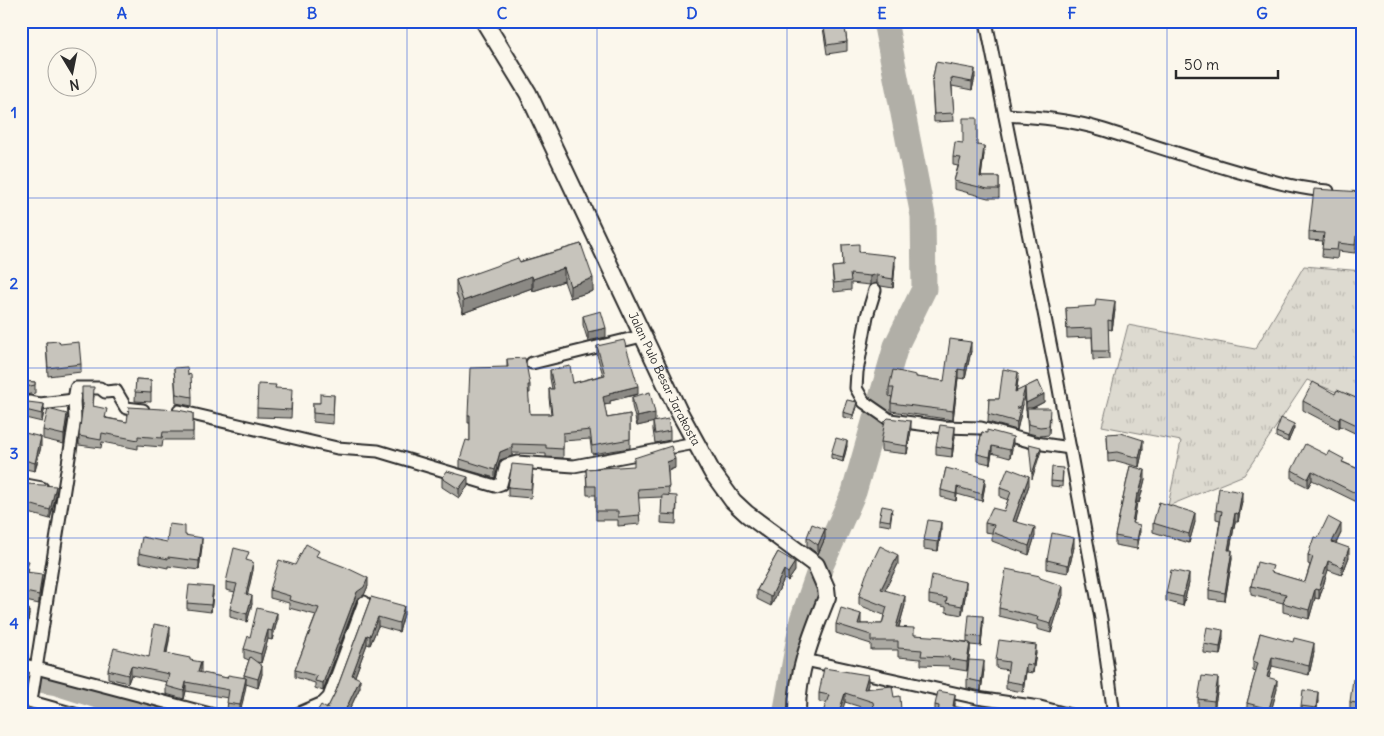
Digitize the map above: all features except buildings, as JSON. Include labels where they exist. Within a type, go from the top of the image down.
[{"type":"street","name":"Jalan Pulo Besar Jarakosta","points":[[484,21],[528,92],[642,336],[695,443],[719,484],[733,500],[816,565],[827,597],[805,660],[798,695],[797,715]]},
{"type":"street","points":[[986,21],[1070,448],[1101,619],[1114,715]]},
{"type":"street","points":[[1005,114],[1049,118],[1102,129],[1201,162],[1272,182],[1307,189],[1344,192]]},
{"type":"street","points":[[875,290],[867,316],[857,372],[856,388],[864,402],[890,420],[943,428],[981,428],[1036,442],[1070,448]]},
{"type":"street","points":[[532,363],[642,336]]},
{"type":"street","points":[[78,715],[28,698],[35,670],[75,419],[74,400],[76,388],[100,388],[105,392],[116,391],[126,408],[153,411]]},
{"type":"street","points":[[29,402],[40,404],[74,400]]},
{"type":"street","points":[[170,411],[216,418],[337,448],[378,451],[495,486],[501,484],[506,465],[516,462],[574,466],[695,443]]},
{"type":"street","points":[[21,484],[41,488],[64,486]]},
{"type":"street","points":[[296,715],[323,702],[333,690],[364,602]]},
{"type":"street","points":[[805,660],[968,696],[1040,707],[1070,715]]},
{"type":"street","points":[[21,664],[35,670],[214,715]]},
{"type":"green space","points":[[1304,266],[1363,271],[1363,403],[1307,380],[1244,475],[1168,506],[1181,441],[1102,426],[1128,325],[1255,349]]},
{"type":"waterway","points":[[785,715],[802,620],[821,566],[854,492],[896,346],[924,289],[923,216],[885,21]]},
{"type":"waterway","points":[[21,677],[57,683],[157,715]]}]
